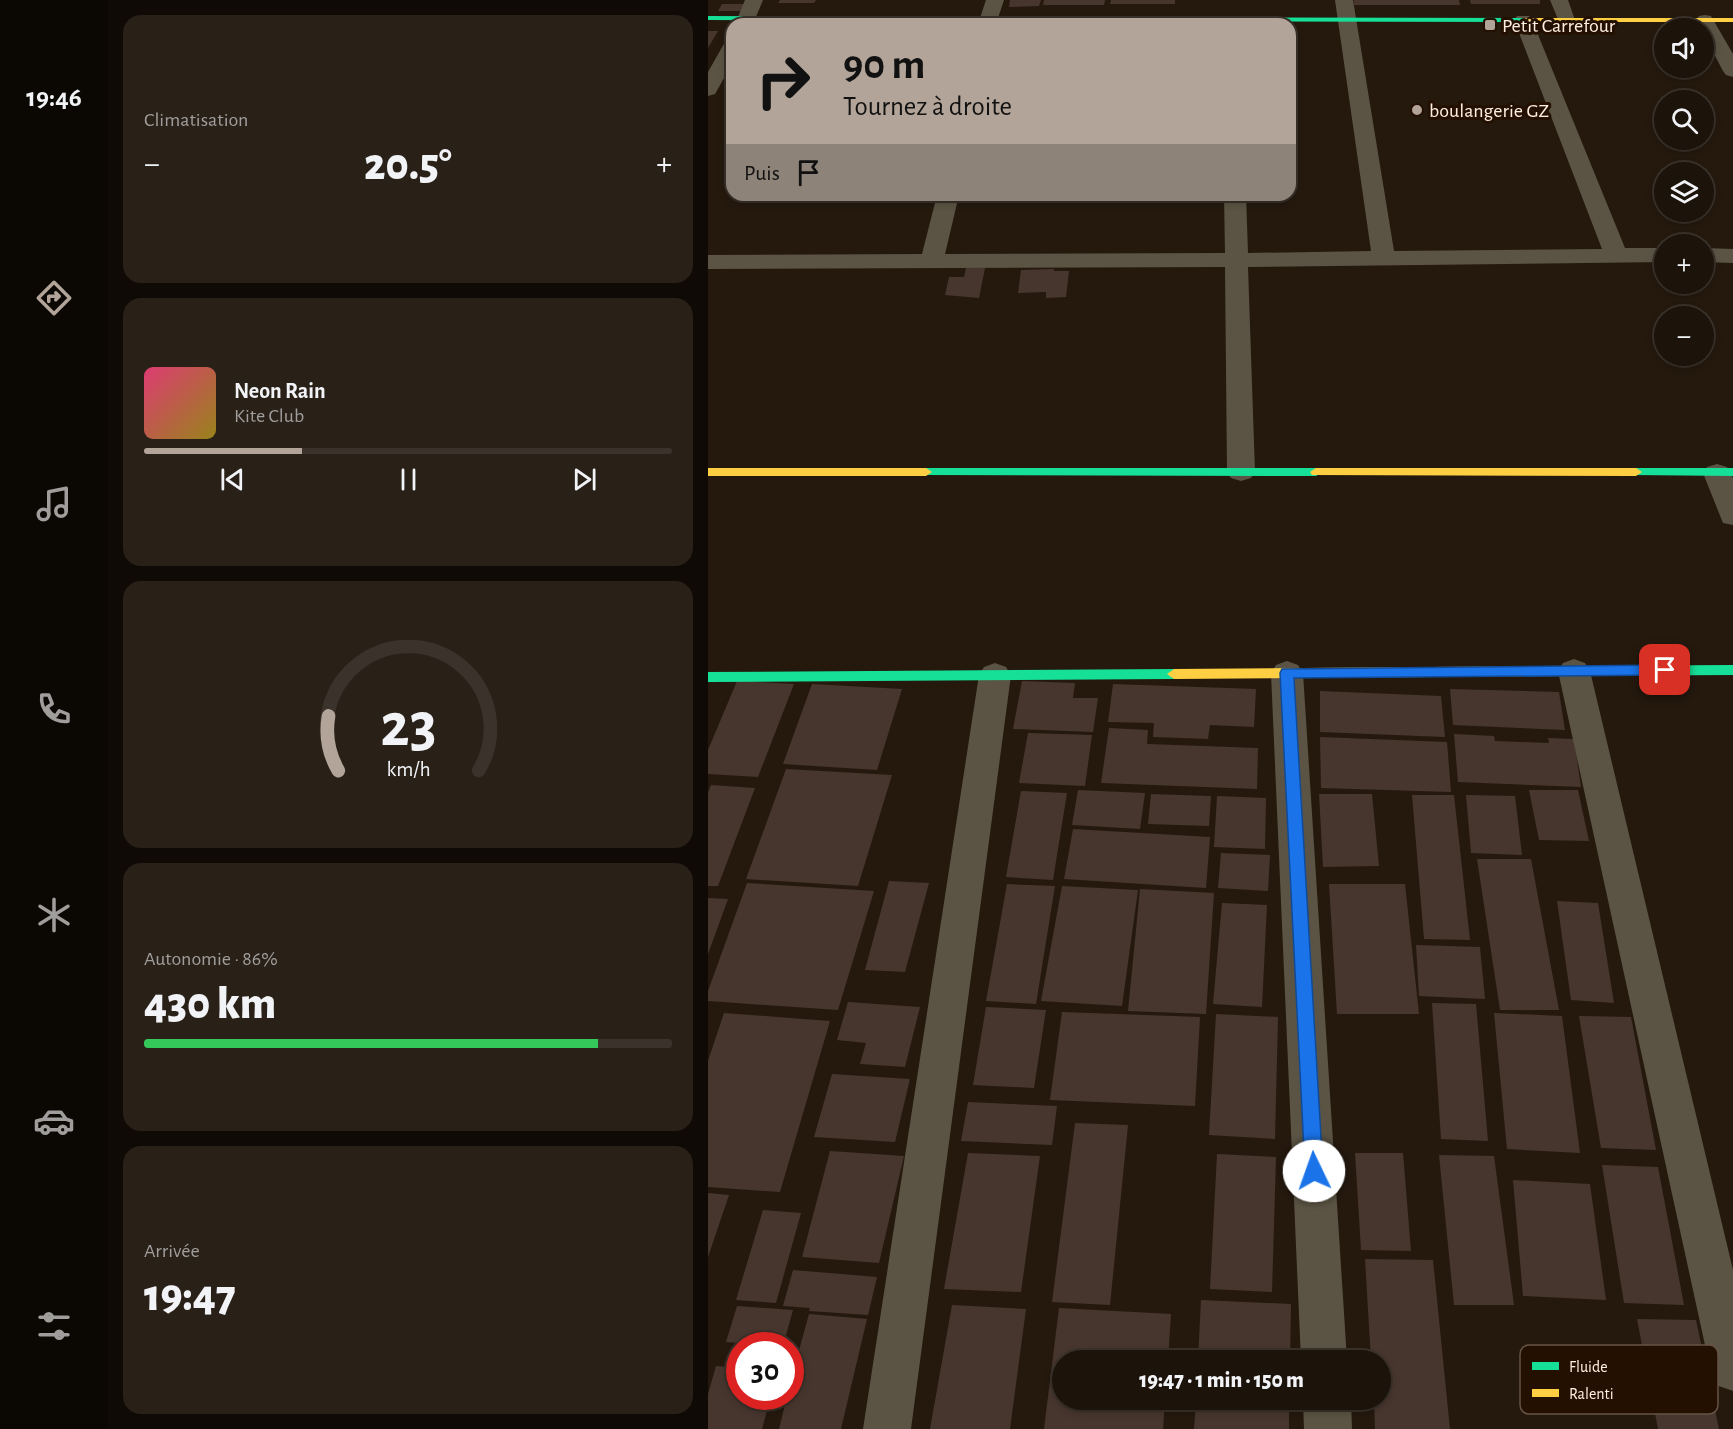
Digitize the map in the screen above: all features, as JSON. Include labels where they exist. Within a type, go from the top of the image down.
[{"type":"street","points":[[746,18],[754,0]]},
{"type":"street","points":[[989,18],[995,0]]},
{"type":"street","points":[[1559,0],[1566,20]]},
{"type":"street","points":[[1273,18],[1346,10],[1523,20],[1654,20]]},
{"type":"street","points":[[1346,10],[1384,259]]},
{"type":"street","points":[[708,18],[726,19]]},
{"type":"street","points":[[1523,20],[1611,238],[1615,255]]},
{"type":"street","points":[[1714,20],[1733,20]]},
{"type":"street","points":[[1714,36],[1733,71]]},
{"type":"street","points":[[708,90],[726,57]]},
{"type":"street","points":[[932,260],[947,201]]},
{"type":"street","points":[[1234,201],[1240,472]]},
{"type":"street","points":[[708,262],[1384,259],[1654,255]]},
{"type":"street","points":[[1714,255],[1733,256]]},
{"type":"street","points":[[708,472],[1725,472],[1733,516]]},
{"type":"street","points":[[708,677],[1733,670]]},
{"type":"street","points":[[1575,671],[1733,1368]]},
{"type":"street","points":[[1287,673],[1323,1350]]},
{"type":"street","points":[[887,1429],[995,675]]},
{"type":"street","points":[[1327,1410],[1328,1429]]},
{"type":"building","points":[[780,0],[816,0],[814,3],[778,3]]},
{"type":"building","points":[[1010,0],[1041,0],[1039,6],[1009,7]]},
{"type":"building","points":[[1044,0],[1105,0],[1104,5],[1043,5]]},
{"type":"building","points":[[1111,0],[1175,0],[1175,4],[1110,4]]},
{"type":"building","points":[[1354,0],[1459,0],[1460,5],[1354,5]]},
{"type":"building","points":[[1470,0],[1540,0],[1540,4],[1471,4]]},
{"type":"building","points":[[722,4],[745,4],[741,11],[718,11]]},
{"type":"building","points":[[708,31],[718,31],[708,48]]},
{"type":"building","points":[[966,268],[985,268],[979,298],[945,295],[949,277],[964,277]]},
{"type":"building","points":[[1054,269],[1054,271],[1069,271],[1066,297],[1046,298],[1046,292],[1018,293],[1021,270]]},
{"type":"building","points":[[737,681],[794,684],[758,777],[708,774],[708,750]]},
{"type":"building","points":[[1022,681],[1075,683],[1073,698],[1098,698],[1093,732],[1013,729]]},
{"type":"building","points":[[812,684],[902,689],[877,770],[783,764]]},
{"type":"building","points":[[1113,684],[1256,689],[1254,727],[1210,725],[1208,739],[1153,737],[1154,723],[1108,722]]},
{"type":"building","points":[[1450,689],[1559,692],[1565,730],[1453,725]]},
{"type":"building","points":[[1320,691],[1441,696],[1445,737],[1320,732]]},
{"type":"building","points":[[1109,728],[1148,730],[1147,744],[1258,748],[1257,789],[1101,783]]},
{"type":"building","points":[[1028,733],[1092,735],[1085,786],[1019,783]]},
{"type":"building","points":[[1454,734],[1494,736],[1495,741],[1549,743],[1548,738],[1574,739],[1581,787],[1458,782]]},
{"type":"building","points":[[1320,737],[1447,742],[1451,792],[1321,788]]},
{"type":"building","points":[[786,769],[892,775],[858,886],[746,879]]},
{"type":"building","points":[[711,785],[755,788],[718,886],[708,886],[708,792]]},
{"type":"building","points":[[1078,790],[1145,793],[1140,829],[1072,825]]},
{"type":"building","points":[[1529,790],[1578,790],[1589,841],[1539,840]]},
{"type":"building","points":[[1021,791],[1067,793],[1053,880],[1006,877]]},
{"type":"building","points":[[1151,794],[1211,796],[1209,826],[1148,824]]},
{"type":"building","points":[[1319,794],[1372,794],[1379,866],[1323,867]]},
{"type":"building","points":[[1412,795],[1454,795],[1470,940],[1424,939]]},
{"type":"building","points":[[1466,795],[1515,796],[1522,855],[1471,853]]},
{"type":"building","points":[[1217,796],[1266,798],[1265,849],[1214,847]]},
{"type":"building","points":[[1073,829],[1210,837],[1206,888],[1064,879]]},
{"type":"building","points":[[1221,853],[1270,855],[1268,891],[1218,888]]},
{"type":"building","points":[[1477,859],[1531,859],[1559,1010],[1500,1010]]},
{"type":"building","points":[[889,881],[929,883],[905,972],[865,970]]},
{"type":"building","points":[[747,883],[874,891],[838,1010],[708,1001],[708,991]]},
{"type":"building","points":[[1007,884],[1055,886],[1036,1004],[986,1001]]},
{"type":"building","points":[[1329,884],[1405,884],[1419,1014],[1337,1014]]},
{"type":"building","points":[[1062,886],[1138,890],[1122,1006],[1041,1001]]},
{"type":"building","points":[[1140,889],[1214,893],[1206,1014],[1128,1011]]},
{"type":"building","points":[[708,898],[728,899],[708,954]]},
{"type":"building","points":[[1557,901],[1598,903],[1614,1003],[1571,1000]]},
{"type":"building","points":[[1222,903],[1267,905],[1262,1007],[1213,1004]]},
{"type":"building","points":[[1416,945],[1480,947],[1485,999],[1419,996]]},
{"type":"building","points":[[848,1002],[920,1007],[905,1067],[860,1064],[866,1043],[837,1040]]},
{"type":"building","points":[[1432,1003],[1476,1004],[1488,1141],[1441,1139]]},
{"type":"building","points":[[986,1007],[1046,1010],[1034,1088],[973,1085]]},
{"type":"building","points":[[1062,1012],[1200,1017],[1195,1106],[1050,1100]]},
{"type":"building","points":[[724,1013],[830,1021],[780,1192],[708,1187],[708,1061]]},
{"type":"building","points":[[1494,1013],[1562,1016],[1580,1153],[1507,1149]]},
{"type":"building","points":[[1216,1014],[1278,1017],[1275,1139],[1209,1135]]},
{"type":"building","points":[[1579,1016],[1631,1017],[1656,1150],[1601,1148]]},
{"type":"building","points":[[832,1074],[910,1079],[895,1142],[814,1137]]},
{"type":"building","points":[[968,1102],[1057,1106],[1052,1145],[961,1141]]},
{"type":"building","points":[[1075,1123],[1128,1125],[1110,1305],[1052,1302]]},
{"type":"building","points":[[830,1151],[904,1156],[879,1263],[802,1257]]},
{"type":"building","points":[[968,1153],[1040,1156],[1021,1292],[944,1289]]},
{"type":"building","points":[[1355,1153],[1403,1153],[1411,1251],[1361,1250]]},
{"type":"building","points":[[1217,1154],[1276,1157],[1272,1292],[1210,1289]]},
{"type":"building","points":[[1439,1155],[1494,1156],[1514,1305],[1454,1305]]},
{"type":"building","points":[[1602,1165],[1658,1167],[1684,1305],[1624,1303]]},
{"type":"building","points":[[1513,1180],[1590,1184],[1606,1300],[1523,1296]]},
{"type":"building","points":[[708,1193],[729,1195],[708,1257]]},
{"type":"building","points":[[763,1210],[801,1213],[776,1303],[736,1300]]},
{"type":"building","points":[[1365,1259],[1433,1260],[1450,1429],[1375,1429],[1374,1410],[1391,1410],[1391,1350],[1370,1350]]},
{"type":"building","points":[[793,1270],[877,1277],[868,1315],[809,1311],[810,1308],[783,1306]]},
{"type":"building","points":[[1201,1300],[1291,1304],[1290,1350],[1198,1350]]},
{"type":"building","points":[[952,1305],[1026,1309],[1010,1429],[930,1429]]},
{"type":"building","points":[[737,1306],[793,1310],[787,1332],[729,1332]]},
{"type":"building","points":[[1059,1308],[1171,1314],[1169,1350],[1054,1350]]},
{"type":"building","points":[[809,1314],[867,1319],[841,1429],[779,1429],[784,1410],[804,1410],[804,1332]]},
{"type":"building","points":[[1637,1319],[1696,1320],[1701,1345],[1642,1345]]},
{"type":"building","points":[[1052,1364],[1052,1410],[1164,1410],[1163,1429],[1044,1429]]},
{"type":"building","points":[[716,1366],[726,1367],[726,1410],[767,1410],[762,1429],[708,1429],[708,1394]]},
{"type":"building","points":[[1195,1410],[1289,1410],[1289,1429],[1194,1429]]},
{"type":"building","points":[[1655,1414],[1716,1414],[1719,1429],[1658,1429]]},
{"type":"traffic: fast","points":[[708,18],[726,18]]},
{"type":"traffic: fast","points":[[1296,19],[1525,20]]},
{"type":"traffic: fast","points":[[926,472],[1316,472]]},
{"type":"traffic: fast","points":[[1636,472],[1733,472]]},
{"type":"traffic: fast","points":[[1561,671],[1733,670]]},
{"type":"traffic: fast","points":[[708,677],[1174,674]]},
{"type":"traffic: slow","points":[[1525,20],[1733,20]]},
{"type":"traffic: slow","points":[[708,472],[926,472]]},
{"type":"traffic: slow","points":[[1316,472],[1636,472]]},
{"type":"traffic: slow","points":[[1174,674],[1561,671]]},
{"type":"place","name":"Petit Carrefour","points":[[1490,25]]},
{"type":"place","name":"boulangerie GZ","points":[[1417,110]]},
{"type":"route","points":[[1314,1171],[1287,673],[1665,670]]}]
